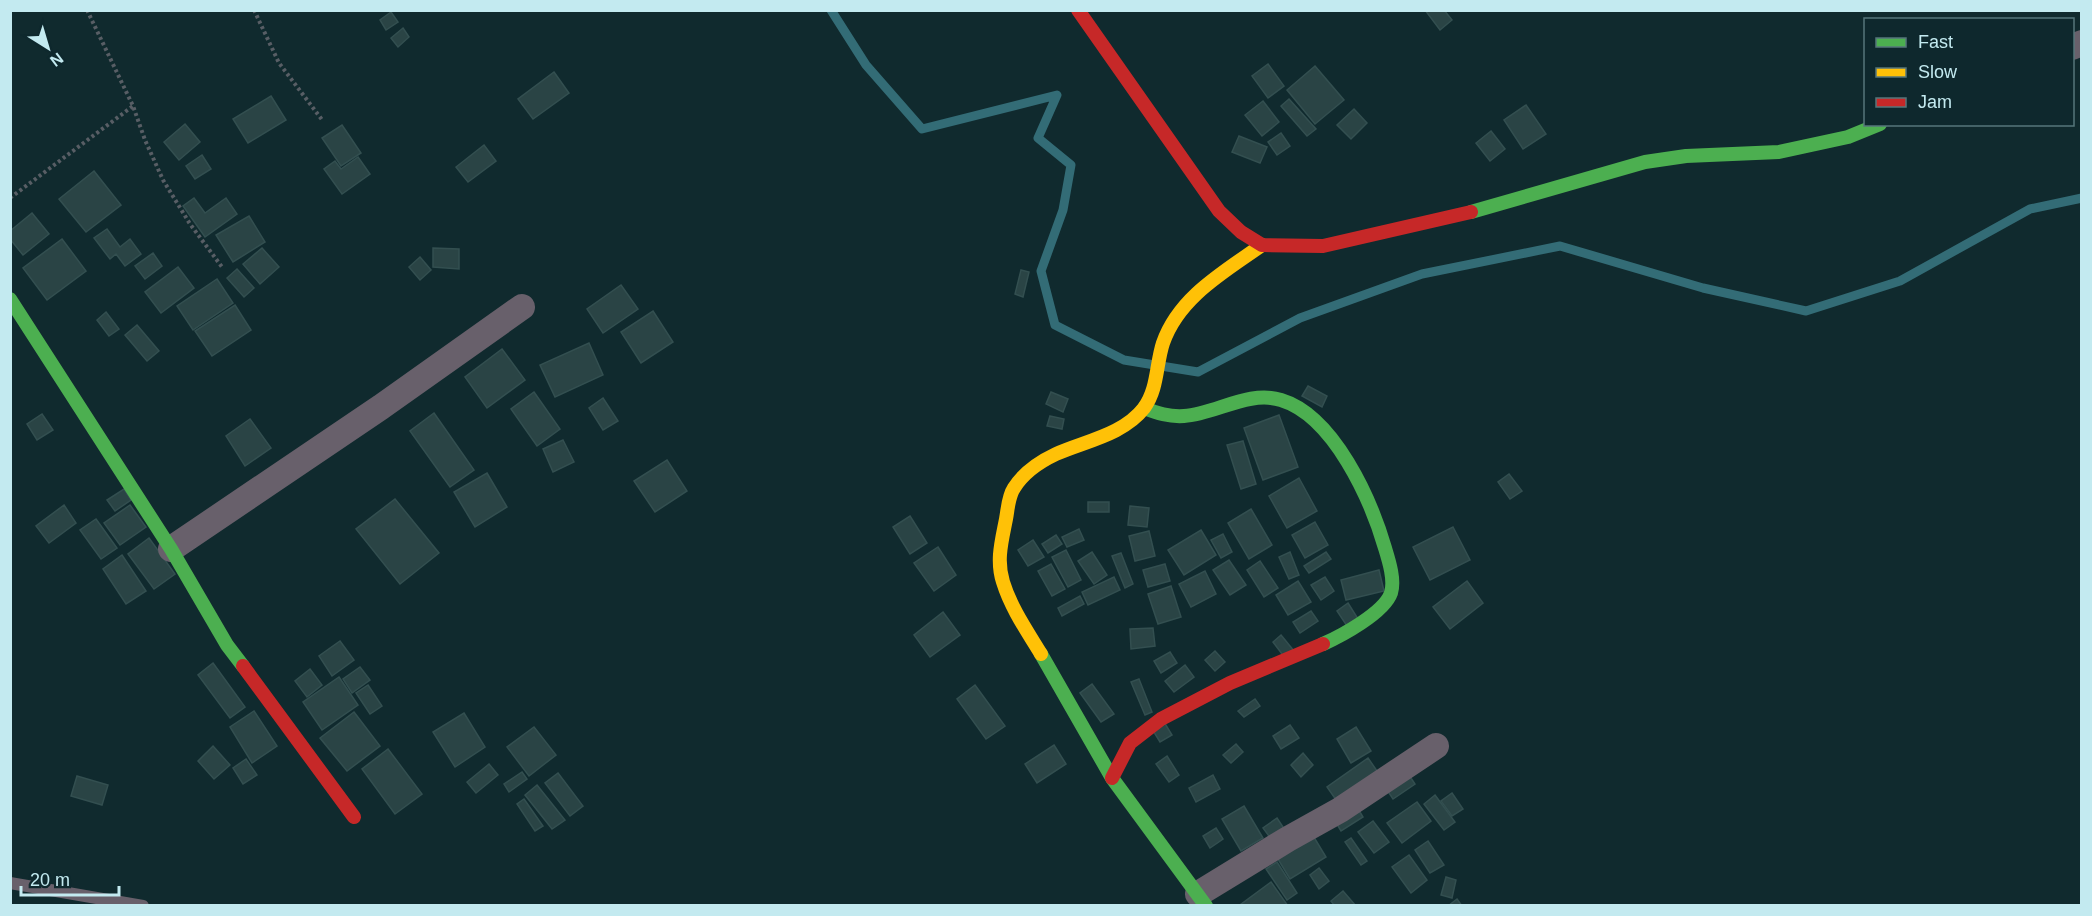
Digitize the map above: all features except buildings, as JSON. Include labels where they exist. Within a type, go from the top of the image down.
[{"type":"street","points":[[1078,10],[1219,211],[1241,232],[1262,245],[1323,246],[1461,215],[1645,162],[1686,156],[1779,152],[1848,137],[1875,126]]},
{"type":"street","points":[[1262,245],[1181,309],[1163,341],[1152,390],[1144,408],[1130,421],[1105,435],[1046,459],[1031,469],[1013,489],[998,558],[1001,580],[1012,604],[1112,778],[1202,900],[1288,838],[1340,810],[1436,746]]},
{"type":"street","points":[[10,299],[171,549],[227,645],[354,817]]},
{"type":"street","points":[[171,549],[522,307]]},
{"type":"street","points":[[1112,778],[1122,754],[1135,739],[1174,711],[1261,668],[1346,633],[1373,615],[1391,593],[1392,571],[1366,496],[1353,469],[1338,445],[1298,407],[1280,400],[1261,398],[1192,415],[1171,416],[1144,408]]},
{"type":"lane","points":[[10,883],[143,906]]},
{"type":"path","points":[[87,10],[133,106],[163,180],[190,224],[222,267]]},
{"type":"path","points":[[254,10],[279,63],[323,121]]},
{"type":"path","points":[[10,198],[133,106]]},
{"type":"waterway","points":[[831,10],[866,65],[922,129],[1057,95],[1038,138],[1071,165],[1063,210],[1041,271],[1055,325],[1124,360],[1198,372],[1300,318],[1422,274],[1560,246],[1703,288],[1806,311],[1900,281],[2030,209],[2082,198]]},
{"type":"traffic: fast","points":[[1471,212],[1645,162],[1686,156],[1779,152],[1848,137],[1875,126]]},
{"type":"traffic: fast","points":[[10,299],[171,549],[227,645],[243,666]]},
{"type":"traffic: fast","points":[[1144,408],[1163,414],[1184,416],[1256,398],[1281,400],[1300,409],[1318,423],[1334,441],[1360,484],[1379,529],[1392,576],[1392,588],[1387,601],[1371,616],[1351,630],[1323,644]]},
{"type":"traffic: fast","points":[[1041,654],[1112,778],[1206,906]]},
{"type":"traffic: slow","points":[[1041,654],[1015,610],[1006,592],[1001,574],[1000,550],[1012,492],[1027,472],[1044,460],[1115,431],[1135,417],[1149,401],[1163,343],[1180,312],[1204,287],[1262,245]]},
{"type":"traffic: jam","points":[[1078,10],[1219,211],[1241,232],[1262,245],[1323,246],[1471,212]]},
{"type":"traffic: jam","points":[[1112,778],[1130,743],[1161,719],[1230,683],[1323,644]]},
{"type":"traffic: jam","points":[[243,666],[354,817]]}]
